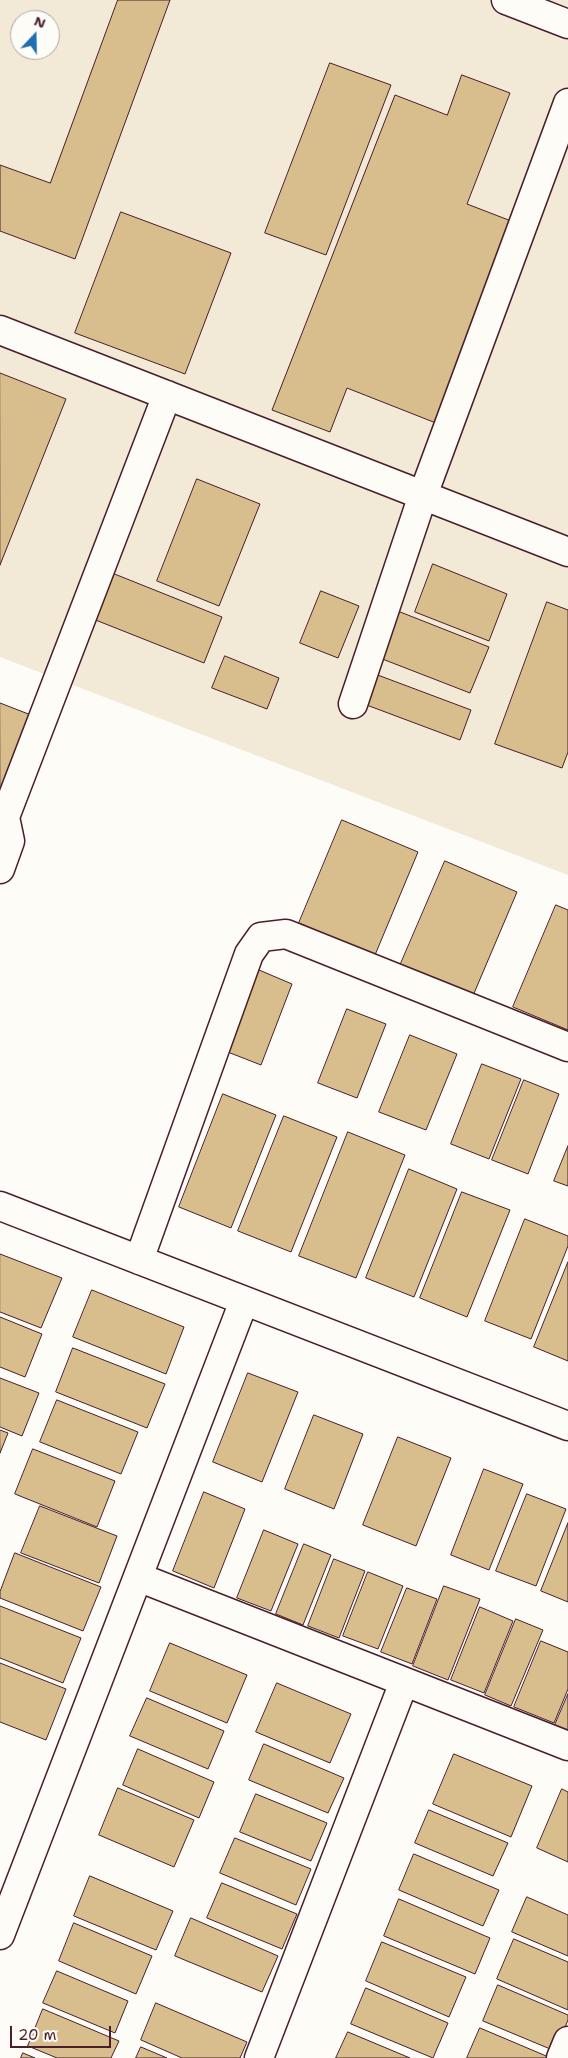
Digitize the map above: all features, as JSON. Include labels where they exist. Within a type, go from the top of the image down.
[{"type":"street","points":[[506,0],[568,24]]},
{"type":"street","points":[[353,704],[423,495],[568,103]]},
{"type":"street","points":[[0,330],[568,552]]},
{"type":"street","points":[[0,869],[10,840],[3,815],[167,395]]},
{"type":"street","points":[[139,1260],[249,954],[261,937],[286,934],[568,1047]]},
{"type":"street","points":[[0,1206],[568,1426]]},
{"type":"street","points":[[0,1935],[244,1301]]},
{"type":"street","points":[[138,1578],[568,1746]]},
{"type":"street","points":[[259,2058],[404,1682]]},
{"type":"street","points":[[562,2058],[568,2041]]},
{"type":"shaded area","points":[[0,0],[568,0],[568,875],[0,657]]},
{"type":"building","points":[[118,0],[170,0],[75,259],[0,231],[0,165],[50,183]]},
{"type":"building","points":[[330,63],[391,85],[326,255],[265,233]]},
{"type":"building","points":[[462,75],[510,93],[467,204],[519,224],[441,425],[347,388],[330,432],[272,410],[395,95],[447,115]]},
{"type":"building","points":[[121,212],[231,253],[185,374],[75,333]]},
{"type":"building","points":[[0,373],[66,399],[0,565]]},
{"type":"building","points":[[197,479],[260,504],[219,606],[157,581]]},
{"type":"building","points":[[433,564],[507,594],[489,641],[415,612]]},
{"type":"building","points":[[112,573],[222,617],[204,663],[93,619]]},
{"type":"building","points":[[321,591],[359,606],[338,658],[300,643]]},
{"type":"building","points":[[547,602],[568,610],[568,752],[562,768],[495,744]]},
{"type":"building","points":[[390,608],[489,647],[470,693],[372,655]]},
{"type":"building","points":[[225,656],[279,678],[267,709],[212,688]]},
{"type":"building","points":[[375,674],[471,710],[460,740],[364,704]]},
{"type":"building","points":[[0,703],[31,715],[0,794]]},
{"type":"building","points":[[342,820],[418,852],[375,955],[299,923]]},
{"type":"building","points":[[445,861],[517,892],[472,998],[399,968]]},
{"type":"building","points":[[556,905],[568,910],[568,1030],[513,1007]]},
{"type":"building","points":[[252,967],[292,984],[261,1065],[220,1049]]},
{"type":"building","points":[[347,1009],[386,1024],[357,1098],[318,1083]]},
{"type":"building","points":[[410,1035],[457,1054],[426,1130],[379,1112]]},
{"type":"building","points":[[482,1064],[521,1079],[489,1159],[451,1144]]},
{"type":"building","points":[[524,1080],[559,1094],[528,1174],[492,1160]]},
{"type":"building","points":[[223,1094],[276,1115],[231,1228],[179,1207]]},
{"type":"building","points":[[284,1116],[337,1137],[291,1252],[238,1231]]},
{"type":"building","points":[[348,1132],[405,1155],[356,1278],[299,1256]]},
{"type":"building","points":[[568,1146],[568,1186],[554,1181]]},
{"type":"building","points":[[409,1169],[457,1189],[414,1297],[366,1278]]},
{"type":"building","points":[[462,1192],[510,1210],[467,1317],[420,1298]]},
{"type":"building","points":[[525,1219],[568,1236],[568,1246],[531,1339],[485,1321]]},
{"type":"building","points":[[0,1254],[62,1278],[41,1328],[0,1312]]},
{"type":"building","points":[[568,1262],[568,1361],[534,1347]]},
{"type":"building","points":[[92,1290],[184,1327],[166,1374],[73,1337]]},
{"type":"building","points":[[0,1317],[42,1334],[25,1377],[0,1367]]},
{"type":"building","points":[[73,1348],[165,1384],[147,1428],[56,1392]]},
{"type":"building","points":[[248,1373],[298,1392],[262,1482],[213,1462]]},
{"type":"building","points":[[0,1378],[39,1393],[22,1436],[0,1427]]},
{"type":"building","points":[[57,1400],[138,1432],[121,1474],[40,1442]]},
{"type":"building","points":[[314,1415],[363,1434],[334,1509],[285,1489]]},
{"type":"building","points":[[0,1430],[8,1433],[0,1453]]},
{"type":"building","points":[[398,1437],[451,1458],[416,1546],[363,1525]]},
{"type":"building","points":[[33,1449],[115,1481],[97,1527],[15,1494]]},
{"type":"building","points":[[484,1469],[523,1484],[489,1570],[451,1555]]},
{"type":"building","points":[[204,1492],[245,1509],[214,1588],[173,1571]]},
{"type":"building","points":[[527,1494],[566,1509],[536,1586],[496,1571]]},
{"type":"building","points":[[40,1506],[117,1536],[99,1583],[21,1553]]},
{"type":"building","points":[[568,1523],[568,1602],[541,1591]]},
{"type":"building","points":[[264,1530],[298,1544],[271,1611],[237,1598]]},
{"type":"building","points":[[304,1544],[331,1555],[303,1625],[276,1614]]},
{"type":"building","points":[[15,1553],[101,1587],[83,1631],[0,1598],[0,1592]]},
{"type":"building","points":[[334,1559],[365,1571],[339,1638],[308,1626]]},
{"type":"building","points":[[368,1572],[403,1586],[378,1649],[343,1636]]},
{"type":"building","points":[[444,1586],[480,1599],[448,1680],[413,1666]]},
{"type":"building","points":[[407,1588],[437,1599],[412,1664],[381,1652]]},
{"type":"building","points":[[0,1606],[81,1638],[63,1683],[0,1658]]},
{"type":"building","points":[[480,1607],[513,1621],[484,1693],[451,1680]]},
{"type":"building","points":[[516,1619],[543,1630],[511,1706],[485,1695]]},
{"type":"building","points":[[541,1641],[568,1652],[568,1689],[554,1723],[514,1707]]},
{"type":"building","points":[[170,1643],[247,1675],[227,1723],[150,1691]]},
{"type":"building","points":[[0,1663],[66,1689],[46,1740],[0,1722]]},
{"type":"building","points":[[277,1683],[351,1714],[330,1763],[256,1732]]},
{"type":"building","points":[[568,1694],[568,1730],[555,1725]]},
{"type":"building","points":[[147,1698],[224,1731],[208,1769],[130,1736]]},
{"type":"building","points":[[264,1744],[344,1778],[328,1813],[249,1780]]},
{"type":"building","points":[[138,1749],[214,1782],[199,1818],[123,1785]]},
{"type":"building","points":[[454,1754],[532,1786],[511,1837],[433,1804]]},
{"type":"building","points":[[118,1788],[194,1820],[174,1867],[99,1835]]},
{"type":"building","points":[[562,1789],[568,1792],[568,1862],[537,1848]]},
{"type":"building","points":[[256,1794],[327,1823],[311,1861],[240,1832]]},
{"type":"building","points":[[429,1810],[508,1843],[493,1876],[415,1843]]},
{"type":"building","points":[[235,1838],[311,1869],[296,1905],[220,1873]]},
{"type":"building","points":[[414,1854],[499,1890],[483,1926],[399,1890]]},
{"type":"building","points":[[90,1876],[173,1911],[156,1950],[74,1916]]},
{"type":"building","points":[[222,1883],[297,1914],[282,1949],[207,1918]]},
{"type":"building","points":[[527,1897],[568,1915],[568,1956],[512,1932]]},
{"type":"building","points":[[399,1899],[490,1938],[475,1974],[384,1936]]},
{"type":"building","points":[[191,1918],[278,1956],[262,1992],[175,1956]]},
{"type":"building","points":[[74,1923],[152,1956],[136,1994],[59,1961]]},
{"type":"building","points":[[514,1939],[568,1962],[568,2010],[497,1979]]},
{"type":"building","points":[[382,1942],[466,1977],[449,2017],[366,1981]]},
{"type":"building","points":[[57,1971],[128,2001],[115,2033],[43,2003]]},
{"type":"building","points":[[498,1985],[568,2015],[568,2020],[555,2051],[483,2021]]},
{"type":"building","points":[[366,1988],[448,2023],[433,2058],[351,2024]]},
{"type":"building","points":[[156,2003],[247,2042],[240,2058],[182,2058],[141,2040]]},
{"type":"building","points":[[43,2009],[119,2041],[111,2058],[57,2058],[28,2046]]},
{"type":"building","points":[[480,2028],[551,2058],[467,2058]]},
{"type":"building","points":[[348,2032],[410,2058],[336,2058]]},
{"type":"building","points":[[141,2047],[167,2058],[136,2058]]},
{"type":"building","points":[[23,2053],[35,2058],[21,2058]]}]
